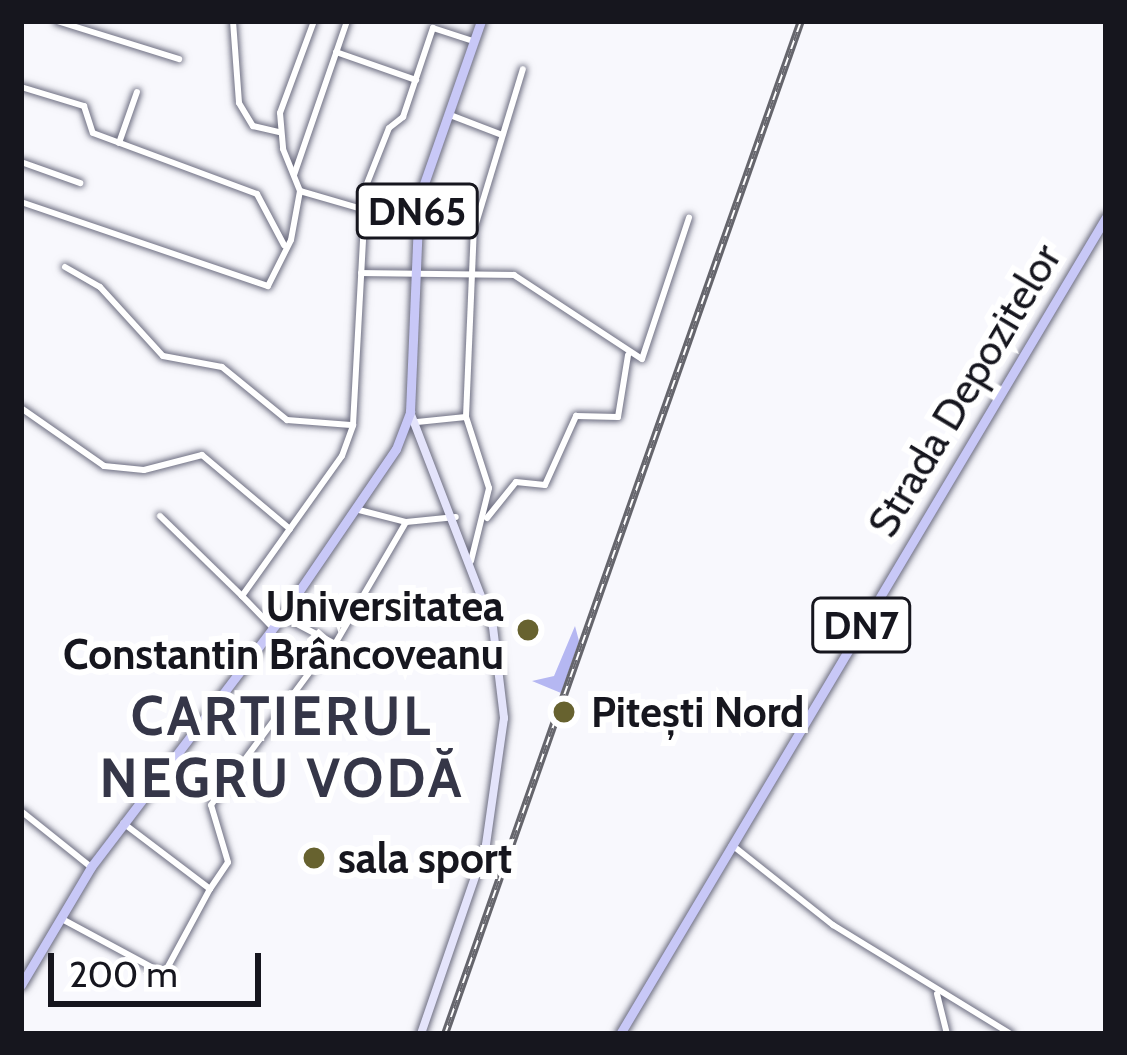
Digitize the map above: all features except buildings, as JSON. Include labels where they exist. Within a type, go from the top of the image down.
[{"type":"main road","name":"DN65","points":[[410,412],[419,198],[476,21]]},
{"type":"main road","name":"Strada Depozitelor","points":[[620,1034],[729,843],[1106,217]]},
{"type":"main road","points":[[21,985],[91,867],[359,510],[410,412]]},
{"type":"street","points":[[57,21],[179,59]]},
{"type":"street","points":[[233,21],[239,103],[254,126],[279,132]]},
{"type":"street","points":[[21,202],[260,285],[279,277],[300,191],[279,132],[314,21]]},
{"type":"street","points":[[293,178],[347,21]]},
{"type":"street","points":[[242,596],[342,456],[353,424],[362,209],[389,128],[403,117],[433,28],[474,38]]},
{"type":"street","points":[[336,52],[416,80]]},
{"type":"street","points":[[472,561],[486,519],[489,488],[466,417],[471,275],[478,213],[523,69]]},
{"type":"street","points":[[21,87],[84,106],[89,130],[257,194],[284,245]]},
{"type":"street","points":[[119,143],[136,92]]},
{"type":"street","points":[[447,113],[502,135]]},
{"type":"street","points":[[21,162],[80,183]]},
{"type":"street","points":[[300,191],[362,209]]},
{"type":"street","points":[[361,273],[514,275],[628,355],[646,358],[689,218]]},
{"type":"street","points":[[65,267],[100,286],[164,356],[222,367],[287,420],[353,424]]},
{"type":"street","points":[[486,519],[516,482],[545,485],[576,416],[618,417],[628,355]]},
{"type":"street","points":[[21,408],[104,466],[144,470],[202,454],[290,529]]},
{"type":"street","points":[[410,412],[424,434],[456,517],[499,656],[500,784],[421,1034]]},
{"type":"street","points":[[418,422],[466,417]]},
{"type":"street","points":[[401,437],[424,434]]},
{"type":"street","points":[[359,510],[406,522],[456,517]]},
{"type":"street","points":[[160,516],[273,628]]},
{"type":"street","points":[[59,917],[164,974],[227,862],[211,805],[328,646],[406,522]]},
{"type":"street","points":[[282,616],[328,646]]},
{"type":"street","points":[[21,811],[91,867]]},
{"type":"street","points":[[123,823],[210,890]]},
{"type":"street","points":[[729,843],[806,906],[935,991],[1011,1034]]},
{"type":"street","points":[[935,991],[947,1034]]},
{"type":"shaded area","points":[[575,626],[579,641],[561,693],[532,681],[554,676]]},
{"type":"railway","points":[[445,1034],[801,21]]},
{"type":"place","name":"Universitatea Constantin Brâncoveanu","points":[[528,630]]},
{"type":"place","name":"Pitești Nord","points":[[564,712]]},
{"type":"place","name":"sala sport","points":[[314,858]]},
{"type":"district","name":"CARTIERUL NEGRU VODĂ","points":[[282,747]]}]
